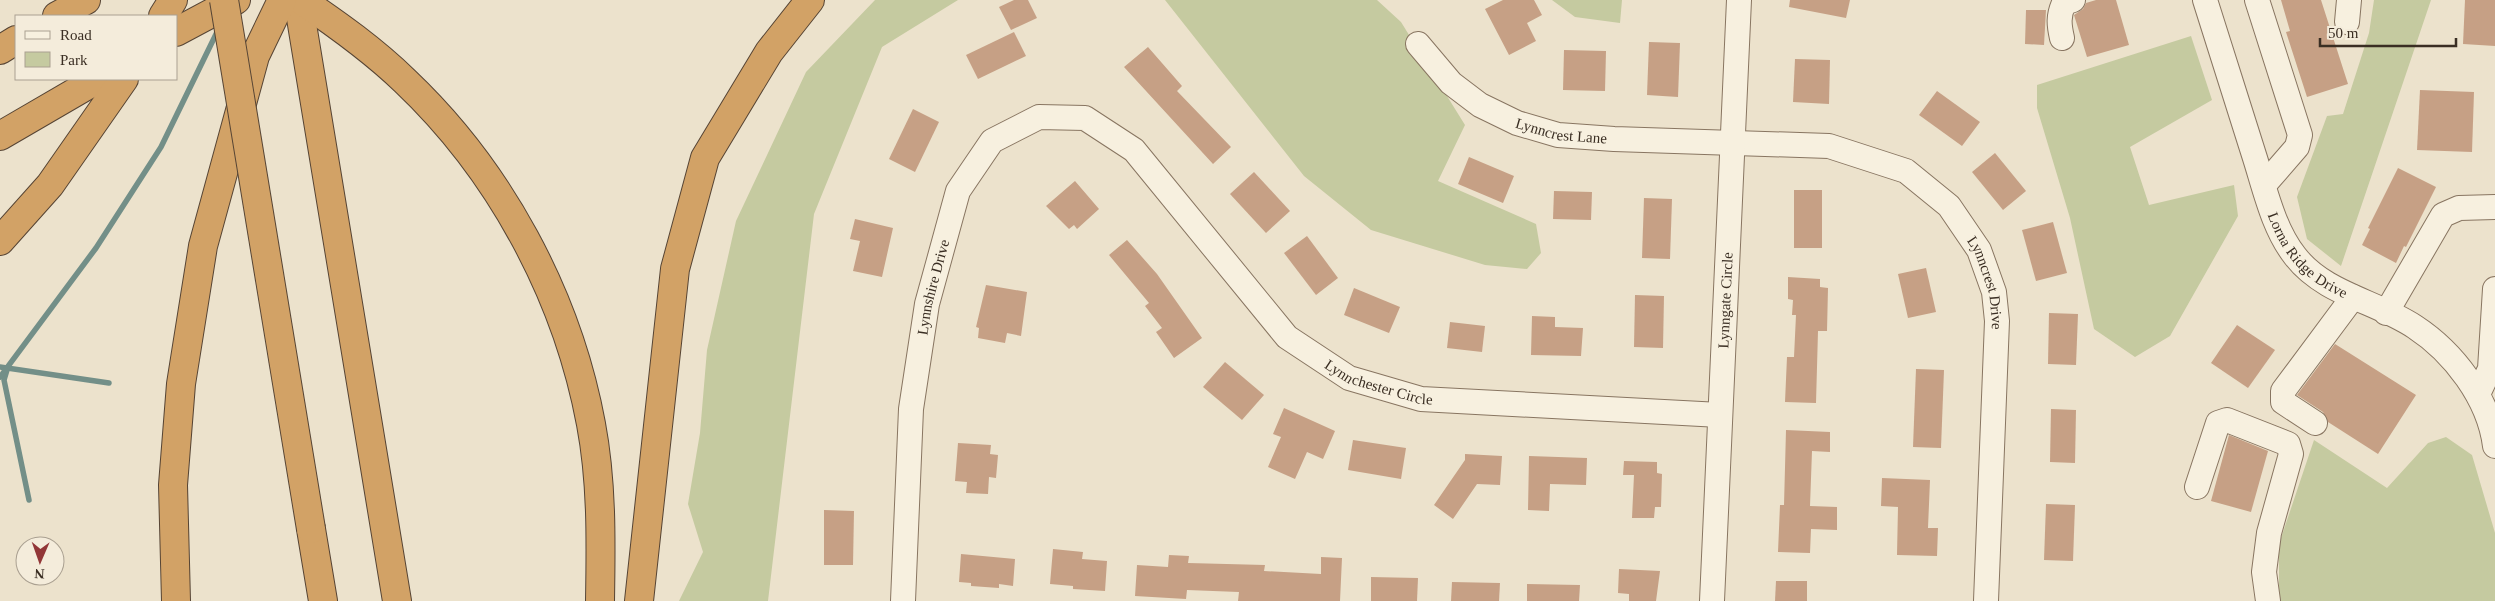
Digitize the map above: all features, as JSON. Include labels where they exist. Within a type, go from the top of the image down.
[{"type":"highway","points":[[59,15],[86,0]]},
{"type":"highway","points":[[164,15],[173,0]]},
{"type":"highway","points":[[224,0],[323,601]]},
{"type":"highway","points":[[178,31],[236,0]]},
{"type":"highway","points":[[176,601],[173,485],[181,384],[203,246],[255,56],[282,0]]},
{"type":"highway","points":[[299,0],[342,28],[405,80],[436,112],[466,148],[518,226],[542,272],[563,323],[580,378],[591,425],[600,506],[600,601]]},
{"type":"highway","points":[[299,0],[397,601]]},
{"type":"highway","points":[[638,601],[675,269],[705,158],[769,52],[810,0]]},
{"type":"highway","points":[[0,50],[15,41]]},
{"type":"highway","points":[[0,136],[96,80]]},
{"type":"highway","points":[[0,241],[50,185],[123,80]]},
{"type":"street","name":"Lynngate Circle","points":[[1712,601],[1739,0]]},
{"type":"street","points":[[2062,38],[2059,23],[2060,12],[2064,3],[2073,0]]},
{"type":"street","name":"Lorna Ridge Drive","points":[[2205,0],[2276,221],[2295,257],[2311,272],[2353,296],[2414,326],[2448,354],[2478,394],[2495,446]]},
{"type":"street","points":[[2257,0],[2300,134],[2297,147],[2264,185]]},
{"type":"street","name":"Lynncrest Lane","points":[[1418,44],[1451,83],[1480,105],[1517,123],[1558,135],[1733,144]]},
{"type":"street","name":"Lynnshire Drive","points":[[903,601],[911,409],[927,304],[958,191],[992,141],[1039,117],[1085,118],[1134,150]]},
{"type":"street","name":"Lynncrest Drive","points":[[1733,144],[1829,146],[1906,171],[1949,206],[1979,250],[1994,292],[1998,321],[1986,601]]},
{"type":"street","name":"Lynnchester Circle","points":[[1134,150],[1286,337],[1349,378],[1421,399],[1720,415]]},
{"type":"street","points":[[2386,313],[2443,215],[2459,208],[2495,207]]},
{"type":"street","points":[[2478,394],[2490,369],[2495,289]]},
{"type":"street","points":[[2315,423],[2283,402],[2284,391],[2353,296]]},
{"type":"street","points":[[2197,488],[2218,424],[2227,420],[2288,444],[2291,454],[2269,533],[2265,561],[2268,601]]},
{"type":"green space","points":[[875,0],[958,0],[882,47],[814,214],[768,601],[679,601],[703,552],[688,504],[700,433],[707,350],[736,221],[806,72]]},
{"type":"green space","points":[[1165,0],[1377,0],[1401,22],[1465,125],[1438,181],[1536,224],[1541,253],[1527,269],[1485,265],[1371,230],[1304,176]]},
{"type":"green space","points":[[1552,0],[1622,0],[1620,23],[1575,17]]},
{"type":"green space","points":[[2374,0],[2431,0],[2341,266],[2307,239],[2297,197],[2327,116],[2343,114],[2369,33]]},
{"type":"green space","points":[[2191,36],[2212,100],[2130,147],[2149,205],[2234,185],[2238,216],[2170,336],[2135,357],[2094,329],[2070,218],[2037,108],[2037,85]]},
{"type":"green space","points":[[2446,437],[2472,455],[2495,533],[2495,601],[2279,601],[2279,544],[2314,440],[2387,488],[2428,443]]},
{"type":"building","points":[[1014,0],[1028,0],[1037,18],[1011,30],[999,7]]},
{"type":"building","points":[[1503,0],[1534,0],[1542,15],[1527,23],[1536,41],[1509,55],[1485,9]]},
{"type":"building","points":[[1790,0],[1850,0],[1846,18],[1789,7]]},
{"type":"building","points":[[2096,0],[2116,0],[2129,45],[2087,57],[2074,15],[2083,9],[2086,3]]},
{"type":"building","points":[[2281,0],[2321,0],[2348,84],[2307,97],[2286,32],[2290,31]]},
{"type":"building","points":[[2465,0],[2495,0],[2495,46],[2463,44]]},
{"type":"building","points":[[2026,10],[2046,10],[2044,45],[2025,44]]},
{"type":"building","points":[[1014,32],[1026,56],[978,79],[966,55]]},
{"type":"building","points":[[1649,42],[1680,43],[1678,97],[1647,95]]},
{"type":"building","points":[[1148,47],[1182,86],[1177,91],[1231,147],[1213,164],[1124,67]]},
{"type":"building","points":[[1564,50],[1606,51],[1605,91],[1563,90]]},
{"type":"building","points":[[1795,59],[1830,60],[1829,104],[1793,102]]},
{"type":"building","points":[[2420,90],[2474,92],[2472,152],[2417,150]]},
{"type":"building","points":[[1937,91],[1980,122],[1962,146],[1919,115]]},
{"type":"building","points":[[913,109],[939,122],[915,172],[889,159]]},
{"type":"building","points":[[1995,153],[2026,191],[2003,210],[1972,172]]},
{"type":"building","points":[[1469,157],[1514,176],[1503,203],[1458,184]]},
{"type":"building","points":[[2398,168],[2436,187],[2396,263],[2362,245],[2370,229],[2368,228]]},
{"type":"building","points":[[1254,172],[1290,211],[1266,233],[1230,194]]},
{"type":"building","points":[[1075,181],[1099,209],[1077,229],[1074,225],[1069,229],[1046,206]]},
{"type":"building","points":[[1794,190],[1822,190],[1822,248],[1794,248]]},
{"type":"building","points":[[1554,191],[1592,192],[1591,220],[1553,219]]},
{"type":"building","points":[[1644,198],[1672,199],[1670,259],[1642,258]]},
{"type":"building","points":[[855,219],[893,228],[882,277],[853,271],[860,241],[850,239]]},
{"type":"building","points":[[2053,222],[2067,273],[2036,281],[2022,230]]},
{"type":"building","points":[[1307,236],[1338,278],[1316,295],[1284,253]]},
{"type":"building","points":[[1127,240],[1157,274],[1202,338],[1174,358],[1156,332],[1162,328],[1145,306],[1149,303],[1109,255]]},
{"type":"building","points":[[1926,268],[1936,312],[1908,318],[1898,274]]},
{"type":"building","points":[[1788,277],[1820,279],[1820,287],[1828,288],[1827,331],[1818,331],[1816,403],[1785,402],[1787,357],[1794,357],[1796,315],[1792,315],[1793,300],[1788,299]]},
{"type":"building","points":[[986,285],[1027,292],[1021,336],[1007,333],[1005,343],[978,338],[979,328],[976,327]]},
{"type":"building","points":[[1354,288],[1400,307],[1389,333],[1344,315]]},
{"type":"building","points":[[1635,295],[1664,296],[1663,348],[1634,347]]},
{"type":"building","points":[[2049,313],[2078,314],[2076,365],[2048,364]]},
{"type":"building","points":[[1532,316],[1555,317],[1555,327],[1583,328],[1581,356],[1531,355]]},
{"type":"building","points":[[1450,322],[1485,326],[1482,352],[1447,348]]},
{"type":"building","points":[[2237,325],[2275,350],[2248,388],[2211,363]]},
{"type":"building","points":[[2335,344],[2416,395],[2378,454],[2328,422],[2323,412],[2297,395]]},
{"type":"building","points":[[1225,362],[1264,395],[1242,420],[1203,387]]},
{"type":"building","points":[[1916,369],[1944,370],[1941,448],[1913,447]]},
{"type":"building","points":[[1284,408],[1335,431],[1323,459],[1307,452],[1295,479],[1268,467],[1281,437],[1273,434]]},
{"type":"building","points":[[2051,409],[2076,410],[2075,463],[2050,462]]},
{"type":"building","points":[[1786,430],[1830,432],[1830,452],[1812,451],[1810,506],[1837,507],[1837,530],[1811,529],[1810,553],[1778,552],[1780,505],[1784,505]]},
{"type":"building","points":[[2229,435],[2268,451],[2251,512],[2211,501]]},
{"type":"building","points":[[1353,440],[1406,448],[1401,479],[1348,470]]},
{"type":"building","points":[[958,443],[991,445],[990,454],[998,455],[996,478],[989,477],[988,494],[966,493],[967,482],[955,481]]},
{"type":"building","points":[[1465,454],[1502,456],[1500,485],[1477,484],[1453,519],[1434,505],[1465,460]]},
{"type":"building","points":[[1529,456],[1587,458],[1586,485],[1550,484],[1549,511],[1528,510]]},
{"type":"building","points":[[1624,461],[1657,462],[1657,473],[1662,474],[1661,507],[1655,507],[1654,518],[1632,518],[1634,475],[1623,475]]},
{"type":"building","points":[[1882,478],[1930,480],[1928,528],[1938,528],[1937,556],[1897,555],[1898,507],[1881,506]]},
{"type":"building","points":[[2046,504],[2075,505],[2073,561],[2044,560]]},
{"type":"building","points":[[824,510],[854,511],[853,565],[824,565]]},
{"type":"building","points":[[1053,549],[1083,552],[1082,559],[1107,561],[1105,591],[1073,589],[1073,586],[1050,584]]},
{"type":"building","points":[[961,554],[1015,559],[1013,586],[999,584],[999,588],[971,586],[971,583],[959,582]]},
{"type":"building","points":[[1169,555],[1189,556],[1188,563],[1265,565],[1264,571],[1321,574],[1321,557],[1342,558],[1340,601],[1238,601],[1239,592],[1187,590],[1186,599],[1135,596],[1137,565],[1168,567]]},
{"type":"building","points":[[1619,569],[1660,571],[1656,601],[1629,601],[1629,594],[1618,593]]},
{"type":"building","points":[[1371,577],[1418,578],[1417,601],[1371,601]]},
{"type":"building","points":[[1776,581],[1807,581],[1807,601],[1775,601]]},
{"type":"building","points":[[1452,582],[1500,583],[1499,601],[1451,601]]},
{"type":"building","points":[[1527,584],[1580,585],[1579,601],[1527,601]]},
{"type":"waterway","points":[[0,377],[96,248],[161,147],[219,28]]},
{"type":"waterway","points":[[0,367],[109,383]]},
{"type":"waterway","points":[[7,370],[4,380],[29,500]]}]
